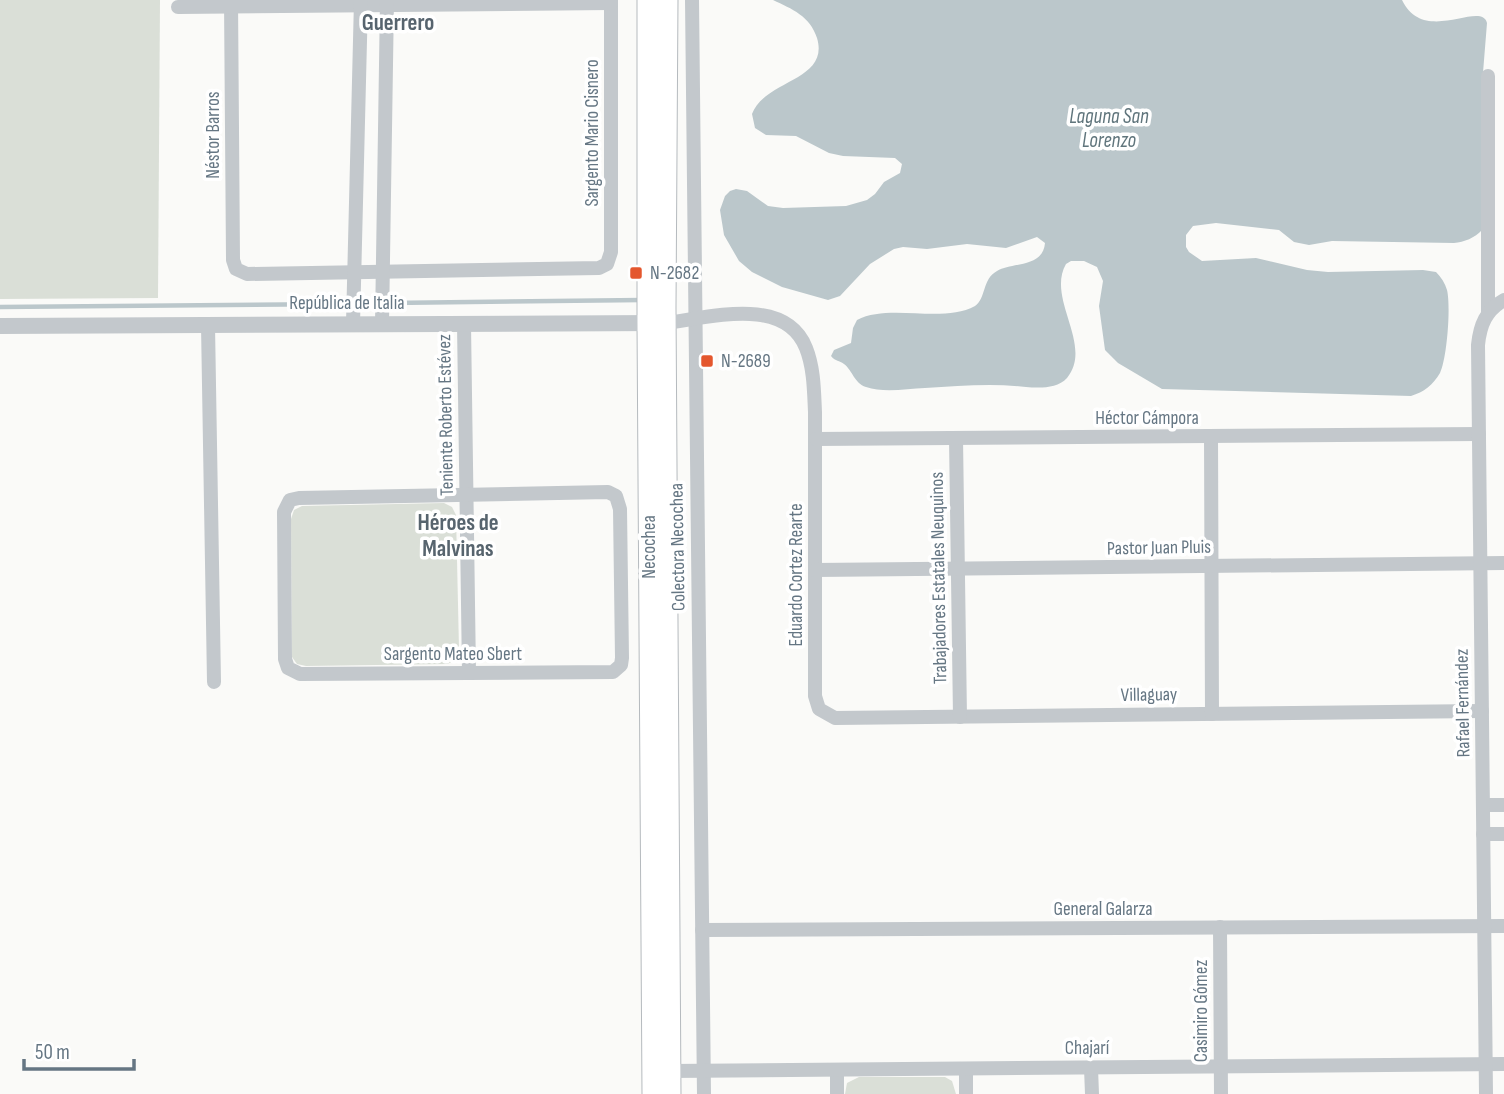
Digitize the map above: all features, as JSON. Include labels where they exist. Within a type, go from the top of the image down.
[{"type":"main road","name":"Necochea","points":[[648,0],[657,323],[670,1094]]},
{"type":"main road","name":"Necochea","points":[[653,1094],[657,323],[667,0]]},
{"type":"street","name":"Colectora Necochea","points":[[692,0],[704,1094]]},
{"type":"street","points":[[178,7],[231,3],[611,1]]},
{"type":"street","name":"Sargento Mario Cisnero","points":[[607,264],[611,257],[611,1]]},
{"type":"street","points":[[353,324],[361,2]]},
{"type":"street","points":[[382,324],[387,2]]},
{"type":"street","name":"Néstor Barros","points":[[231,3],[233,260],[236,269]]},
{"type":"street","name":"Rafael Fernández","points":[[1486,1094],[1478,345],[1482,323],[1488,313],[1488,76]]},
{"type":"street","points":[[1488,186],[1504,186]]},
{"type":"street","name":"República de Italia","points":[[236,269],[247,274],[599,268],[607,264]]},
{"type":"street","points":[[1488,313],[1504,300]]},
{"type":"street","name":"Eduardo Cortez Rearte","points":[[695,319],[744,314],[777,318],[801,337],[809,357],[814,387],[816,439],[815,696],[819,709]]},
{"type":"street","name":"República de Italia","points":[[0,326],[657,323],[695,319]]},
{"type":"street","name":"Teniente Roberto Estévez","points":[[464,324],[469,673]]},
{"type":"street","points":[[208,325],[214,682]]},
{"type":"street","name":"Héctor Cámpora","points":[[816,439],[1479,434]]},
{"type":"street","points":[[1210,436],[1212,714]]},
{"type":"street","name":"Trabajadores Estatales Neuquinos","points":[[956,438],[960,717]]},
{"type":"street","name":"Sargento Mateo Sbert","points":[[608,492],[616,496],[620,509],[622,662],[619,668],[609,673],[300,674],[288,668],[285,659],[284,525],[287,503],[299,498],[466,495],[608,492]]},
{"type":"street","name":"Pastor Juan Pluis","points":[[815,570],[1504,564]]},
{"type":"street","name":"Villaguay","points":[[819,709],[835,718],[1482,710]]},
{"type":"street","points":[[1483,805],[1504,805]]},
{"type":"street","points":[[1483,834],[1504,834]]},
{"type":"street","name":"General Galarza","points":[[702,930],[1504,926]]},
{"type":"street","name":"Casimiro Gómez","points":[[1220,927],[1221,1094]]},
{"type":"street","name":"Chajarí","points":[[670,1071],[1504,1064]]},
{"type":"street","points":[[1091,1068],[1092,1094]]},
{"type":"street","points":[[966,1069],[966,1094]]},
{"type":"street","points":[[837,1070],[837,1094]]},
{"type":"shaded area","points":[[0,0],[160,0],[158,298],[0,299]]},
{"type":"shaded area","points":[[444,503],[452,507],[456,515],[459,649],[455,661],[447,664],[297,664],[292,657],[291,519],[294,510],[302,506]]},
{"type":"shaded area","points":[[859,1077],[945,1077],[952,1081],[956,1094],[845,1094],[847,1083]]},
{"type":"water","name":"Laguna San Lorenzo","points":[[773,0],[1402,0],[1412,13],[1424,20],[1483,17],[1487,23],[1482,85],[1482,230],[1476,235],[1454,243],[1332,241],[1309,245],[1294,242],[1279,230],[1216,223],[1193,226],[1186,235],[1189,252],[1202,261],[1256,258],[1328,272],[1436,272],[1446,287],[1449,308],[1446,345],[1440,373],[1428,388],[1411,396],[1162,389],[1118,363],[1105,350],[1099,306],[1103,281],[1097,267],[1084,261],[1071,261],[1066,264],[1061,278],[1075,351],[1074,365],[1063,382],[1042,387],[976,385],[895,390],[873,389],[862,385],[847,367],[831,356],[834,350],[851,343],[857,320],[885,313],[947,313],[975,306],[992,275],[1003,268],[1039,257],[1045,243],[1037,237],[1006,248],[967,244],[927,249],[894,249],[870,264],[840,296],[828,300],[782,287],[752,272],[739,261],[724,235],[720,210],[730,191],[747,191],[768,206],[783,208],[846,206],[867,200],[875,194],[884,182],[900,173],[902,164],[895,158],[829,153],[796,136],[766,135],[755,128],[752,114],[759,103],[805,72],[814,63],[818,52],[817,38],[810,24],[800,14]]},
{"type":"waterway","points":[[390,303],[642,300]]},
{"type":"waterway","points":[[360,303],[374,303]]},
{"type":"waterway","points":[[0,307],[346,304]]},
{"type":"place","name":"N-2682","points":[[636,273]]},
{"type":"place","name":"N-2689","points":[[707,361]]},
{"type":"district","name":"Guerrero","points":[[398,23]]},
{"type":"district","name":"Héroes de Malvinas","points":[[458,536]]}]
